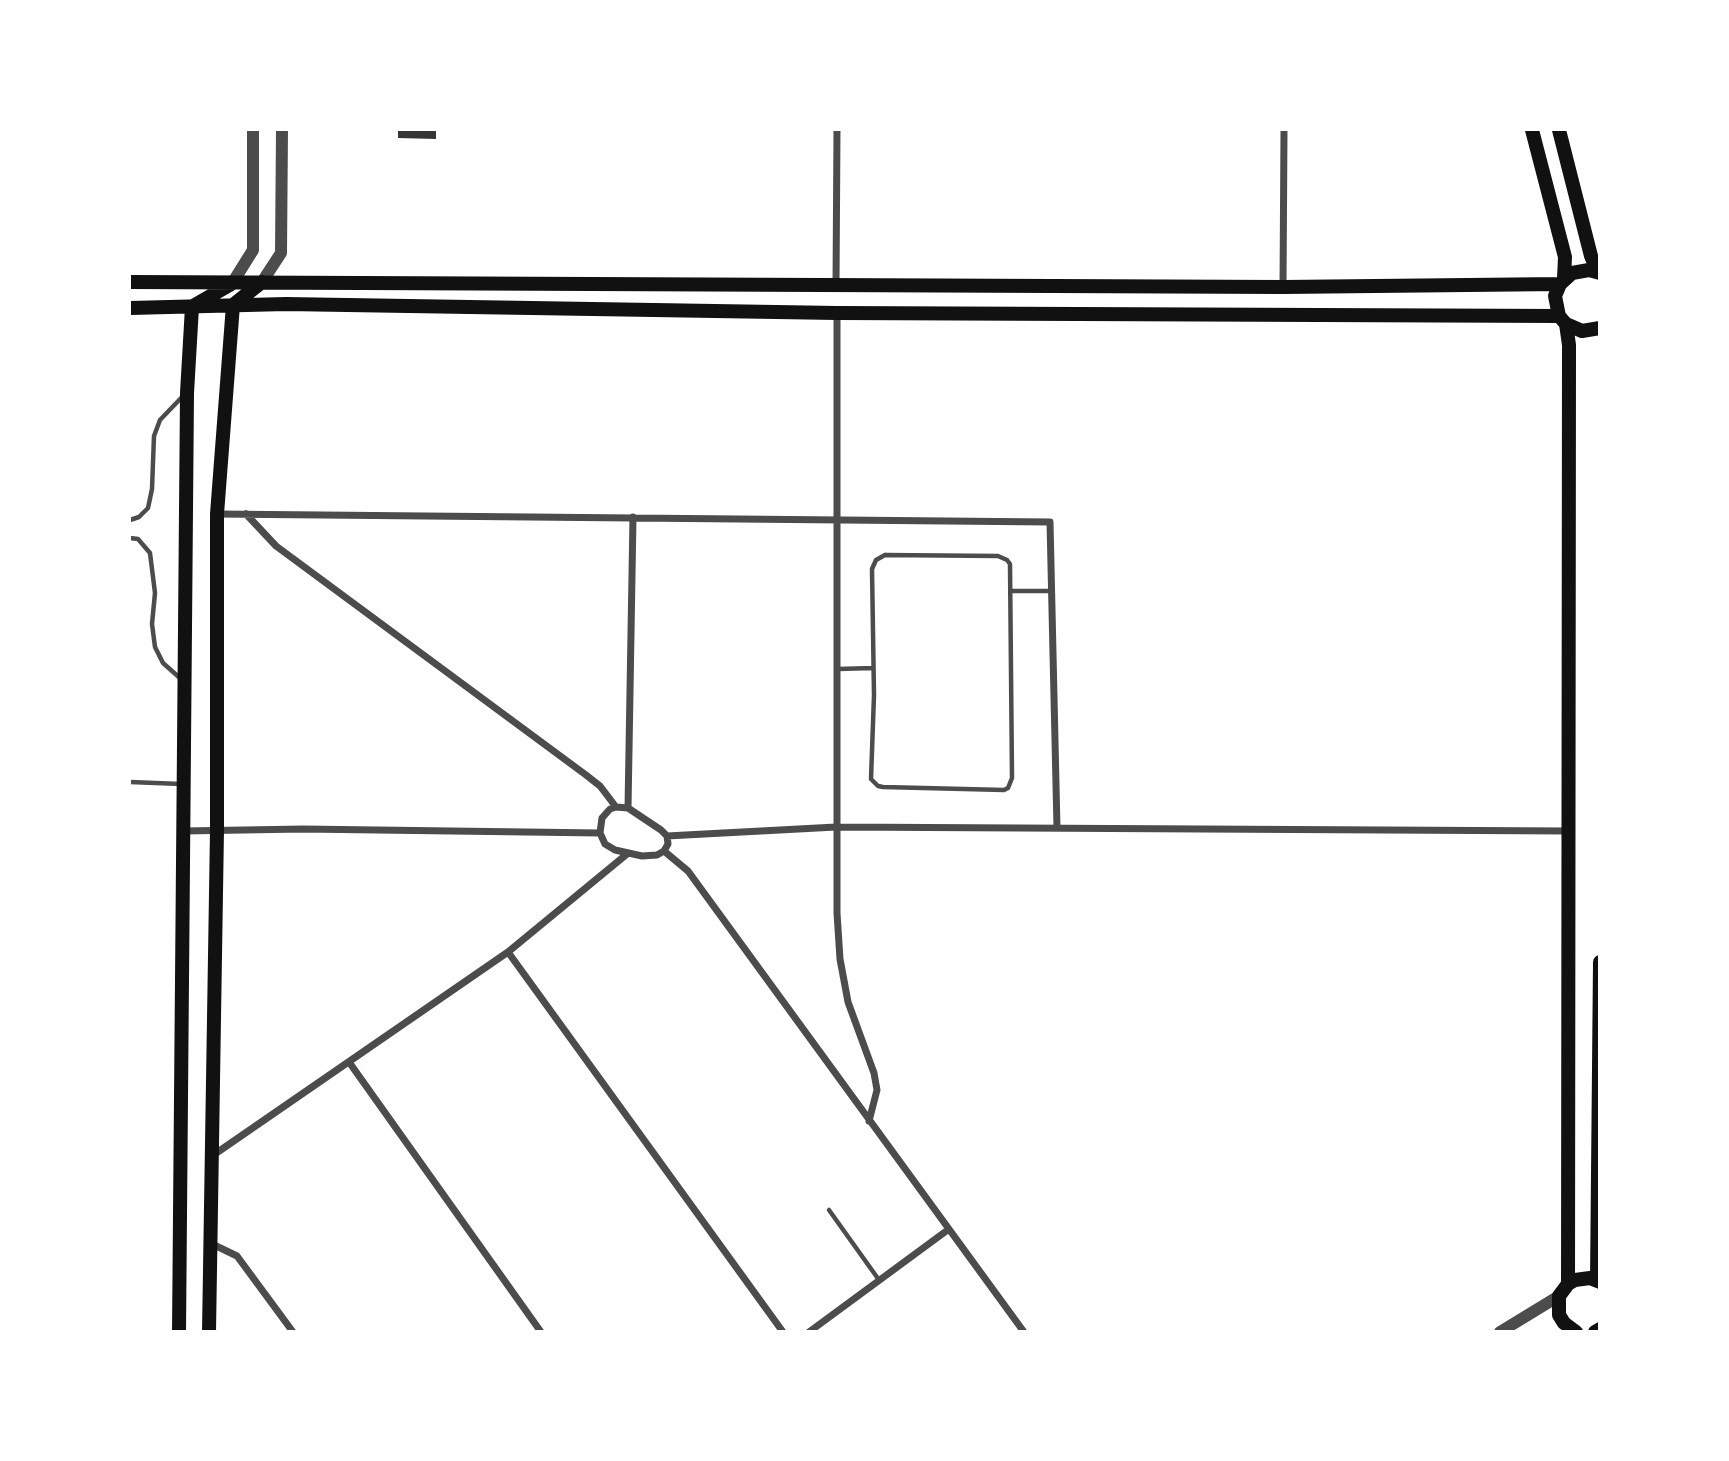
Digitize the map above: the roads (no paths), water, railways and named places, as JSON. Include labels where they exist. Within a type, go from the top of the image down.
[{"type":"main road","points":[[1532,130],[1565,257],[1562,281],[1555,296],[1569,345],[1568,1284]]},
{"type":"main road","points":[[1559,130],[1591,256],[1599,273]]},
{"type":"main road","points":[[130,282],[1283,287],[1562,281],[1580,270],[1599,273]]},
{"type":"main road","points":[[192,307],[233,282]]},
{"type":"main road","points":[[209,1332],[217,830],[217,514],[233,305],[262,282]]},
{"type":"main road","points":[[130,308],[233,305],[1562,320],[1582,331],[1600,327]]},
{"type":"main road","points":[[179,1332],[187,393],[192,307]]},
{"type":"main road","points":[[1572,1331],[1559,1315],[1559,1296],[1568,1284],[1582,1278],[1598,1280],[1600,962]]},
{"type":"main road","points":[[1595,1332],[1600,1329]]},
{"type":"street","points":[[233,282],[253,250],[253,130]]},
{"type":"street","points":[[262,282],[281,253],[282,130]]},
{"type":"street","points":[[836,284],[837,130]]},
{"type":"street","points":[[1283,287],[1284,130]]},
{"type":"street","points":[[837,313],[839,518],[836,827],[840,960],[848,1002],[874,1073],[877,1090],[870,1121]]},
{"type":"street","points":[[217,514],[1050,522],[1057,828]]},
{"type":"street","points":[[246,514],[276,546],[600,786],[616,807]]},
{"type":"street","points":[[628,808],[633,517]]},
{"type":"street","points":[[628,808],[667,836],[668,844],[664,851],[651,856],[626,853],[605,844],[600,833],[603,818],[610,809],[628,808]]},
{"type":"street","points":[[667,836],[836,827],[1568,831]]},
{"type":"street","points":[[184,831],[600,833]]},
{"type":"street","points":[[664,851],[688,871],[1024,1332]]},
{"type":"street","points":[[212,1157],[509,952],[626,853]]},
{"type":"street","points":[[509,952],[783,1332]]},
{"type":"street","points":[[349,1062],[541,1332]]},
{"type":"street","points":[[809,1332],[949,1229]]},
{"type":"street","points":[[210,1243],[237,1256],[293,1332]]},
{"type":"street","points":[[1500,1332],[1559,1296]]},
{"type":"lane","points":[[130,520],[139,517],[148,508],[152,489],[154,436],[160,420],[173,404],[187,393]]},
{"type":"lane","points":[[130,538],[138,539],[150,553],[155,593],[152,624],[155,647],[163,663],[185,682]]},
{"type":"lane","points":[[880,556],[1003,558],[1010,564],[1012,778],[1008,788],[883,787],[874,783],[870,774],[873,668],[872,569],[876,559],[880,556]]},
{"type":"lane","points":[[1011,591],[1052,591]]},
{"type":"lane","points":[[838,669],[873,668]]},
{"type":"lane","points":[[130,782],[184,784]]},
{"type":"lane","points":[[829,1210],[879,1280]]}]
